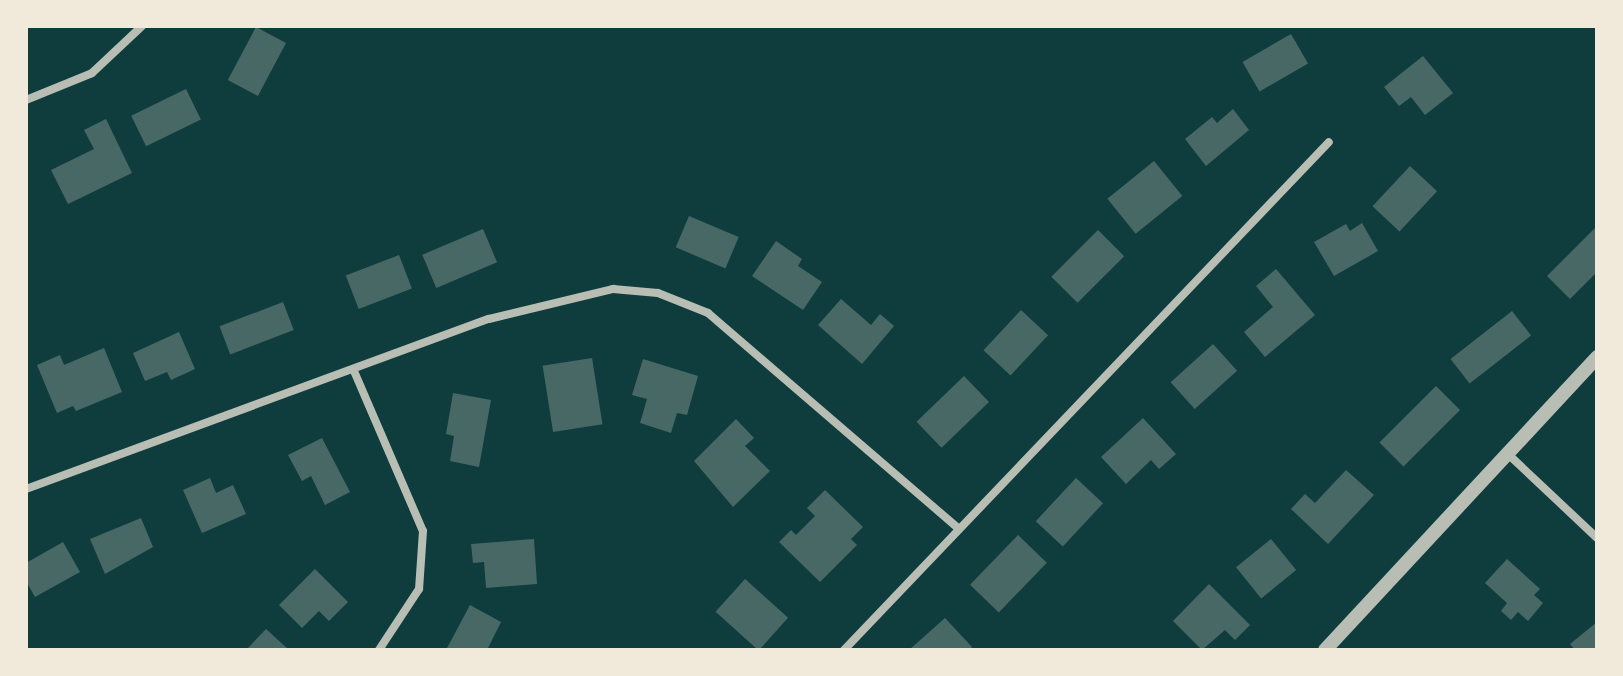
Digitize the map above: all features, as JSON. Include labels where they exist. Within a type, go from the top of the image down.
[{"type":"street","points":[[26,100],[92,73],[142,26]]},
{"type":"street","points":[[844,650],[1329,142]]},
{"type":"street","points":[[26,489],[489,319],[613,289],[658,293],[708,313],[959,529]]},
{"type":"street","points":[[1325,650],[1597,357]]},
{"type":"street","points":[[354,371],[423,531],[419,589],[379,650]]},
{"type":"street","points":[[1509,455],[1597,538]]},
{"type":"building","points":[[256,27],[286,43],[258,96],[228,80]]},
{"type":"building","points":[[1291,34],[1308,63],[1260,91],[1243,62]]},
{"type":"building","points":[[1423,56],[1453,93],[1425,115],[1411,97],[1399,106],[1384,87]]},
{"type":"building","points":[[186,89],[201,120],[146,146],[131,116]]},
{"type":"building","points":[[1233,109],[1249,130],[1206,166],[1185,139],[1212,117],[1217,123]]},
{"type":"building","points":[[106,119],[132,173],[68,204],[51,170],[94,149],[84,130]]},
{"type":"building","points":[[1154,161],[1182,196],[1136,234],[1107,199]]},
{"type":"building","points":[[1410,166],[1437,191],[1400,231],[1372,206]]},
{"type":"building","points":[[689,216],[739,237],[725,268],[676,247]]},
{"type":"building","points":[[1362,223],[1378,251],[1334,276],[1314,242],[1346,224],[1350,231]]},
{"type":"building","points":[[1597,226],[1597,272],[1570,299],[1547,276]]},
{"type":"building","points":[[483,229],[497,262],[436,288],[422,255]]},
{"type":"building","points":[[1098,230],[1124,256],[1077,303],[1051,277]]},
{"type":"building","points":[[776,241],[802,259],[798,266],[822,282],[803,310],[752,276]]},
{"type":"building","points":[[399,255],[412,289],[359,309],[346,275]]},
{"type":"building","points":[[1276,269],[1315,315],[1265,357],[1244,332],[1273,307],[1256,286]]},
{"type":"building","points":[[841,299],[871,325],[880,314],[894,326],[862,364],[818,325]]},
{"type":"building","points":[[283,302],[294,330],[230,354],[220,326]]},
{"type":"building","points":[[1021,310],[1048,335],[1011,375],[983,350]]},
{"type":"building","points":[[1512,311],[1531,335],[1470,383],[1451,359]]},
{"type":"building","points":[[179,332],[195,369],[171,380],[167,372],[145,381],[133,353]]},
{"type":"building","points":[[1213,344],[1237,371],[1195,409],[1171,382]]},
{"type":"building","points":[[104,348],[122,392],[76,411],[73,406],[57,413],[37,365],[60,355],[64,365]]},
{"type":"building","points":[[592,358],[602,424],[553,432],[543,366]]},
{"type":"building","points":[[643,359],[698,376],[687,415],[677,413],[671,433],[640,423],[647,399],[632,395]]},
{"type":"building","points":[[964,376],[989,402],[942,448],[917,422]]},
{"type":"building","points":[[1436,386],[1460,410],[1403,467],[1379,443]]},
{"type":"building","points":[[453,393],[491,400],[479,467],[450,461],[454,436],[446,434]]},
{"type":"building","points":[[1143,418],[1176,454],[1159,469],[1151,460],[1126,484],[1101,457]]},
{"type":"building","points":[[736,419],[754,438],[745,446],[770,471],[733,507],[694,461]]},
{"type":"building","points":[[322,438],[350,492],[325,505],[311,476],[302,481],[288,455]]},
{"type":"building","points":[[1346,470],[1374,495],[1328,544],[1291,509],[1305,494],[1315,503]]},
{"type":"building","points":[[210,478],[216,493],[233,485],[246,514],[202,533],[183,490]]},
{"type":"building","points":[[1076,478],[1103,503],[1063,546],[1036,521]]},
{"type":"building","points":[[825,490],[863,527],[851,539],[857,545],[820,582],[779,542],[791,530],[796,535],[815,516],[807,508]]},
{"type":"building","points":[[141,518],[153,547],[105,574],[90,539]]},
{"type":"building","points":[[1018,535],[1047,563],[999,612],[970,585]]},
{"type":"building","points":[[534,539],[537,584],[486,588],[484,562],[473,563],[471,544]]},
{"type":"building","points":[[1271,539],[1296,570],[1261,598],[1236,567]]},
{"type":"building","points":[[63,542],[80,572],[35,597],[26,581],[26,563]]},
{"type":"building","points":[[1507,559],[1540,589],[1534,595],[1543,603],[1528,621],[1518,612],[1511,620],[1501,611],[1507,603],[1485,583]]},
{"type":"building","points":[[315,569],[348,602],[329,621],[319,611],[302,628],[279,605]]},
{"type":"building","points":[[745,579],[788,618],[758,650],[716,612]]},
{"type":"building","points":[[1209,584],[1250,625],[1235,640],[1225,630],[1202,650],[1173,621]]},
{"type":"building","points":[[470,605],[501,622],[487,650],[446,650]]},
{"type":"building","points":[[945,618],[972,647],[969,650],[909,650]]},
{"type":"building","points":[[1597,622],[1597,650],[1575,650],[1570,644]]},
{"type":"building","points":[[266,629],[289,650],[246,650]]}]
